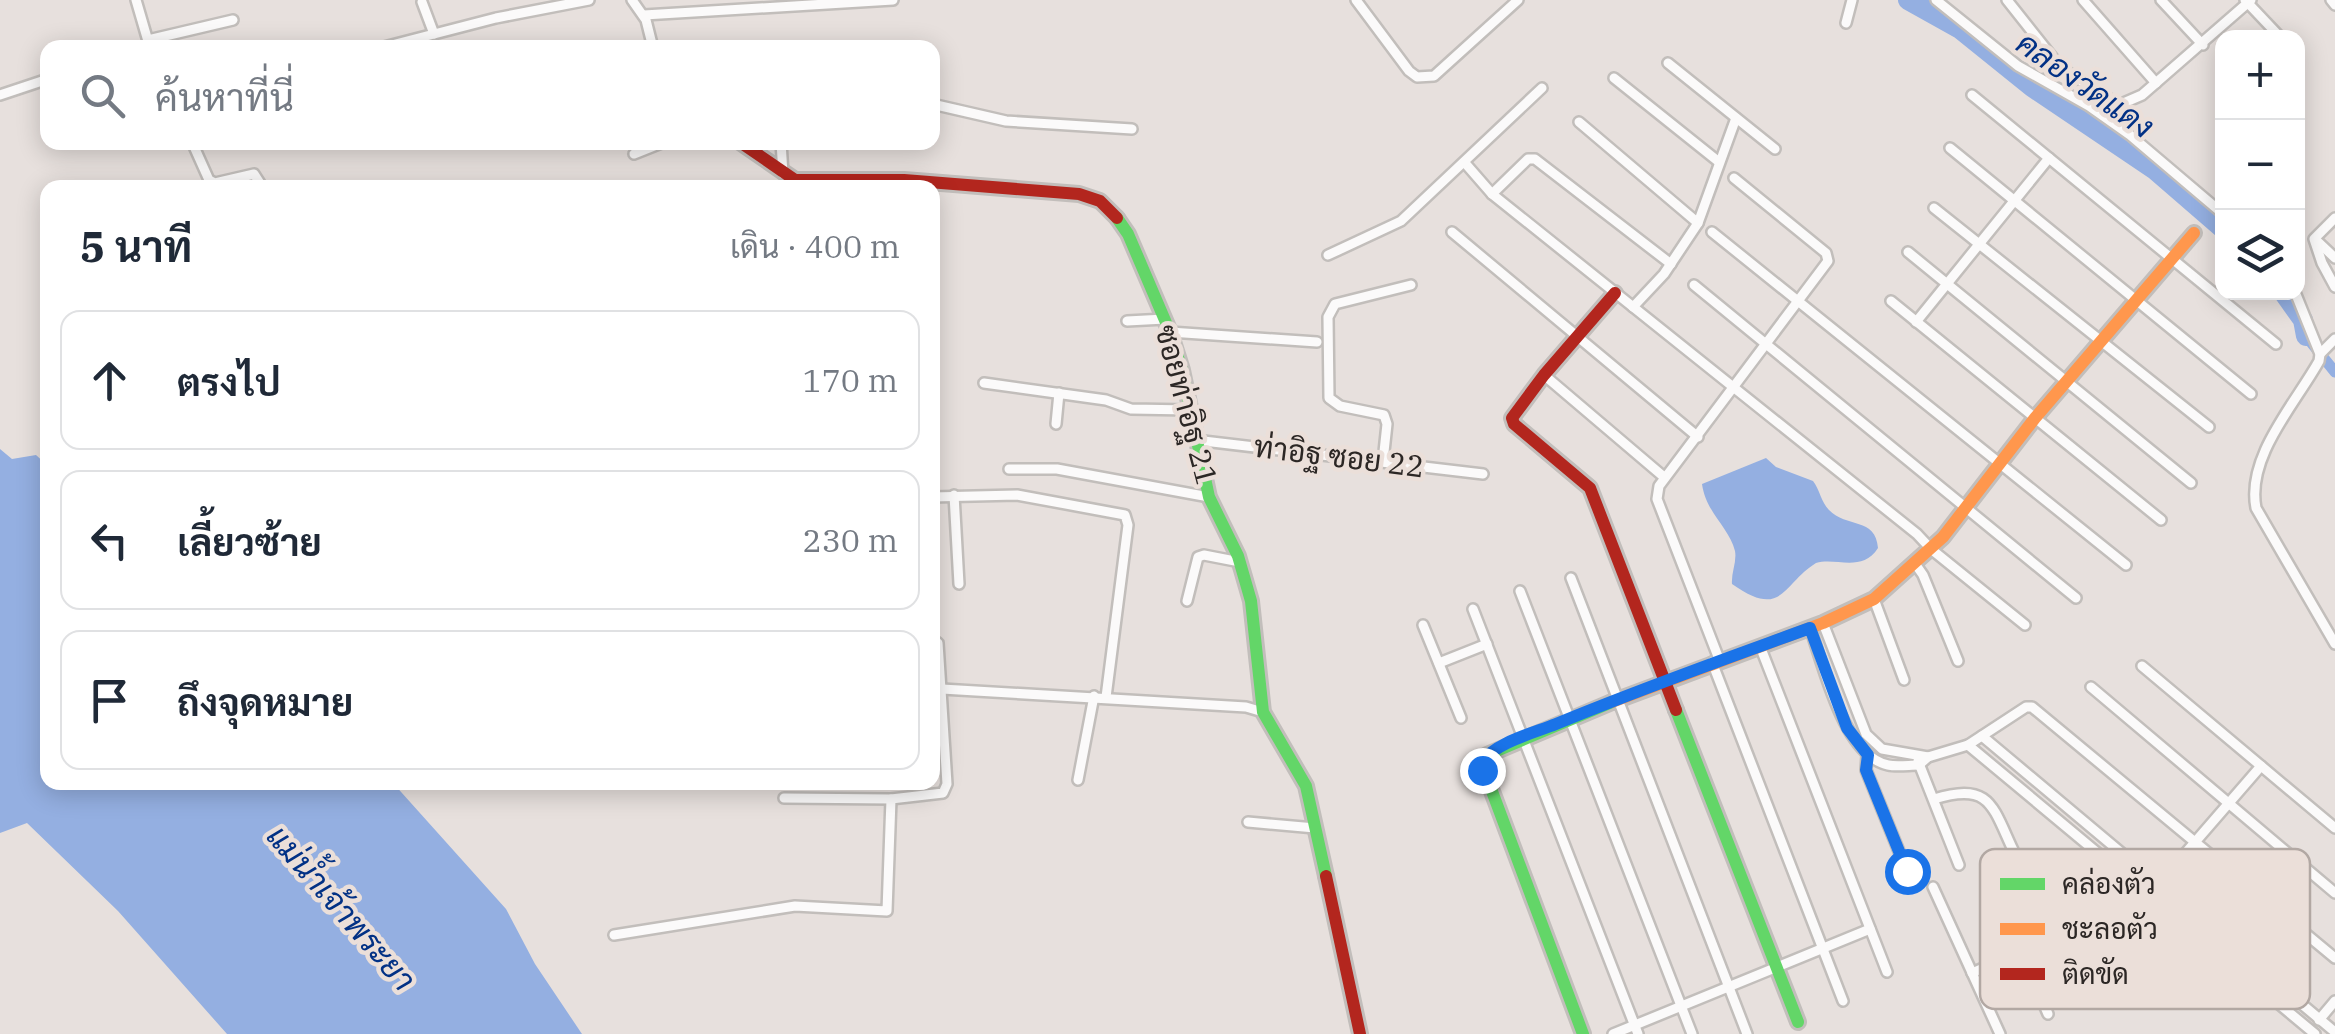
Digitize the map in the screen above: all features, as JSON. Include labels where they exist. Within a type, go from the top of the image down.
[{"type":"street","points":[[136,0],[148,40]]},
{"type":"street","points":[[411,40],[589,0]]},
{"type":"street","points":[[632,0],[644,15],[651,40]]},
{"type":"street","points":[[644,15],[893,0]]},
{"type":"street","points":[[1356,0],[1409,71],[1424,78],[1434,76],[1518,0]]},
{"type":"street","points":[[1846,23],[1852,0]]},
{"type":"street","points":[[1936,0],[2018,66],[2089,106],[2130,135],[2218,210]]},
{"type":"street","points":[[2007,0],[2061,68],[2118,105],[2142,95],[2203,45],[2248,1],[2273,30]]},
{"type":"street","points":[[2083,0],[2156,83]]},
{"type":"street","points":[[2162,0],[2203,45]]},
{"type":"street","points":[[422,2],[434,34]]},
{"type":"street","points":[[163,40],[233,20]]},
{"type":"street","points":[[1668,64],[1775,149]]},
{"type":"street","points":[[1614,78],[1719,162]]},
{"type":"street","points":[[0,95],[40,82]]},
{"type":"street","points":[[1328,255],[1393,227],[1542,88]]},
{"type":"street","points":[[1972,95],[2276,344]]},
{"type":"street","points":[[940,106],[1006,121],[1132,130]]},
{"type":"street","points":[[1633,307],[1671,264],[1698,223],[1736,118]]},
{"type":"street","points":[[1579,122],[1698,223]]},
{"type":"street","points":[[1950,148],[2250,394]]},
{"type":"street","points":[[196,150],[210,180]]},
{"type":"street","points":[[634,154],[644,150]]},
{"type":"street","points":[[755,150],[782,174]]},
{"type":"street","points":[[781,150],[782,174]]},
{"type":"street","points":[[1916,322],[2049,158]]},
{"type":"street","points":[[1492,194],[1528,159],[1535,159],[1671,264]]},
{"type":"street","points":[[1464,163],[1492,194],[1917,534],[1930,549],[2024,625]]},
{"type":"street","points":[[225,180],[254,174],[258,180]]},
{"type":"street","name":"ซอยท่าอิฐ 21","points":[[782,174],[795,180]]},
{"type":"street","points":[[1734,178],[1826,253],[1825,268],[1664,477],[1658,500],[1843,1000]]},
{"type":"street","name":"ซอยท่าอิฐ 21","points":[[940,187],[1060,192],[1100,201],[1115,214],[1128,234],[1182,370],[1209,497],[1240,562],[1251,601],[1263,712],[1306,786],[1360,1034]]},
{"type":"street","points":[[1934,208],[2210,426]]},
{"type":"street","points":[[2314,238],[2335,218]]},
{"type":"street","points":[[1452,232],[1698,437]]},
{"type":"street","points":[[1712,232],[2126,564]]},
{"type":"street","points":[[1583,1034],[1482,770],[1487,754],[1874,599],[1930,549],[2035,418],[2194,233]]},
{"type":"street","points":[[2314,238],[2335,258]]},
{"type":"street","points":[[2314,238],[2335,287]]},
{"type":"street","points":[[1908,252],[2191,483]]},
{"type":"street","points":[[1382,461],[1387,424],[1384,415],[1340,406],[1329,398],[1328,316],[1335,304],[1411,285]]},
{"type":"street","points":[[1694,285],[2076,598]]},
{"type":"street","points":[[1615,292],[1514,412],[1514,424],[1590,488],[1798,1022]]},
{"type":"street","points":[[2299,300],[2320,354]]},
{"type":"street","points":[[1891,301],[2162,520]]},
{"type":"street","points":[[1127,321],[1317,342]]},
{"type":"street","points":[[2335,339],[2320,354],[2298,399],[2272,436],[2252,489],[2256,508],[2335,644]]},
{"type":"street","points":[[1544,375],[1664,477]]},
{"type":"street","points":[[984,383],[1106,400],[1131,409],[1190,410]]},
{"type":"street","points":[[1056,424],[1059,393]]},
{"type":"street","name":"ท่าอิฐ ซอย 22","points":[[1195,440],[1483,474]]},
{"type":"street","points":[[1009,468],[1057,470],[1209,497]]},
{"type":"street","points":[[954,495],[959,584]]},
{"type":"street","points":[[940,496],[1017,495],[1120,512],[1128,519],[1106,697]]},
{"type":"street","points":[[1187,601],[1198,558],[1204,555],[1240,562]]},
{"type":"street","points":[[1916,565],[1958,660]]},
{"type":"street","points":[[1570,578],[1747,1034]]},
{"type":"street","points":[[1520,590],[1692,1034]]},
{"type":"street","points":[[1874,599],[1904,680]]},
{"type":"street","points":[[1473,608],[1636,1029]]},
{"type":"street","points":[[1424,625],[1461,718]]},
{"type":"street","points":[[1816,625],[1847,728],[1868,755],[1890,766],[1921,758],[1968,745],[2026,707],[2037,709],[2205,849]]},
{"type":"street","points":[[1816,625],[1866,734],[1882,749],[1921,758]]},
{"type":"street","points":[[1439,663],[1486,644]]},
{"type":"street","points":[[1760,646],[1887,972]]},
{"type":"street","points":[[784,798],[891,799],[943,793],[948,784],[940,666]]},
{"type":"street","points":[[2142,666],[2335,828]]},
{"type":"street","points":[[2091,688],[2283,849]]},
{"type":"street","points":[[942,689],[1094,696],[1246,707],[1263,712]]},
{"type":"street","points":[[1078,780],[1094,696]]},
{"type":"street","points":[[1982,736],[2118,849]]},
{"type":"street","points":[[1968,745],[2096,849]]},
{"type":"street","points":[[1868,755],[1866,770],[1907,871]]},
{"type":"street","points":[[1921,758],[1959,865]]},
{"type":"street","points":[[2191,849],[2261,766]]},
{"type":"street","points":[[2038,801],[2047,790]]},
{"type":"street","points":[[1934,800],[1961,791],[1985,800],[1993,806],[2013,849]]},
{"type":"street","points":[[614,935],[795,906],[887,911],[891,799]]},
{"type":"street","points":[[1248,822],[1316,828]]},
{"type":"street","points":[[2310,872],[2335,893]]},
{"type":"street","points":[[1933,887],[1980,991]]},
{"type":"street","points":[[1613,1034],[1636,1029],[1681,1006],[1870,929]]},
{"type":"street","points":[[2310,937],[2335,958]]},
{"type":"street","points":[[1972,974],[1980,970]]},
{"type":"street","points":[[2287,1009],[2314,1032],[2335,1001]]},
{"type":"street","points":[[1988,1009],[2000,1034]]},
{"type":"street","points":[[2046,1009],[2048,1014]]},
{"type":"street","points":[[2308,1009],[2335,1032]]},
{"type":"water","name":"แม่น้ำเจ้าพระยา","points":[[0,449],[12,459],[36,455],[40,459],[40,790],[399,790],[506,909],[535,964],[582,1034],[227,1034],[118,911],[27,823],[0,833]]},
{"type":"water","points":[[1766,458],[1776,467],[1813,481],[1829,510],[1872,532],[1878,548],[1872,556],[1857,562],[1816,563],[1772,599],[1762,599],[1732,584],[1735,551],[1708,503],[1702,484]]},
{"type":"waterway","name":"คลองวัดแดง","points":[[1908,0],[1960,29],[2032,87],[2155,170],[2215,222]]},
{"type":"waterway","name":"คลองวัดแดง","points":[[2289,300],[2303,320],[2306,336]]},
{"type":"waterway","name":"คลองวัดแดง","points":[[2306,336],[2335,372]]},
{"type":"traffic: fast","points":[[1117,218],[1128,234],[1170,332],[1209,497],[1238,556],[1251,601],[1263,712],[1306,786],[1326,876]]},
{"type":"traffic: fast","points":[[1583,1034],[1481,762],[1487,755],[1612,702]]},
{"type":"traffic: fast","points":[[1676,710],[1798,1022]]},
{"type":"traffic: slow","points":[[1612,702],[1823,623],[1874,599],[1943,537],[2035,418],[2194,233]]},
{"type":"traffic: jam","points":[[752,150],[795,180]]},
{"type":"traffic: jam","points":[[795,180],[904,180]]},
{"type":"traffic: jam","points":[[940,183],[1079,194],[1100,201],[1117,218]]},
{"type":"traffic: jam","points":[[1615,293],[1512,418],[1514,424],[1590,488],[1676,710]]},
{"type":"traffic: jam","points":[[1326,876],[1360,1034]]},
{"type":"route","points":[[1482,770],[1487,754],[1523,738],[1718,659],[1810,628],[1847,728],[1868,755],[1866,770],[1907,871]]}]
